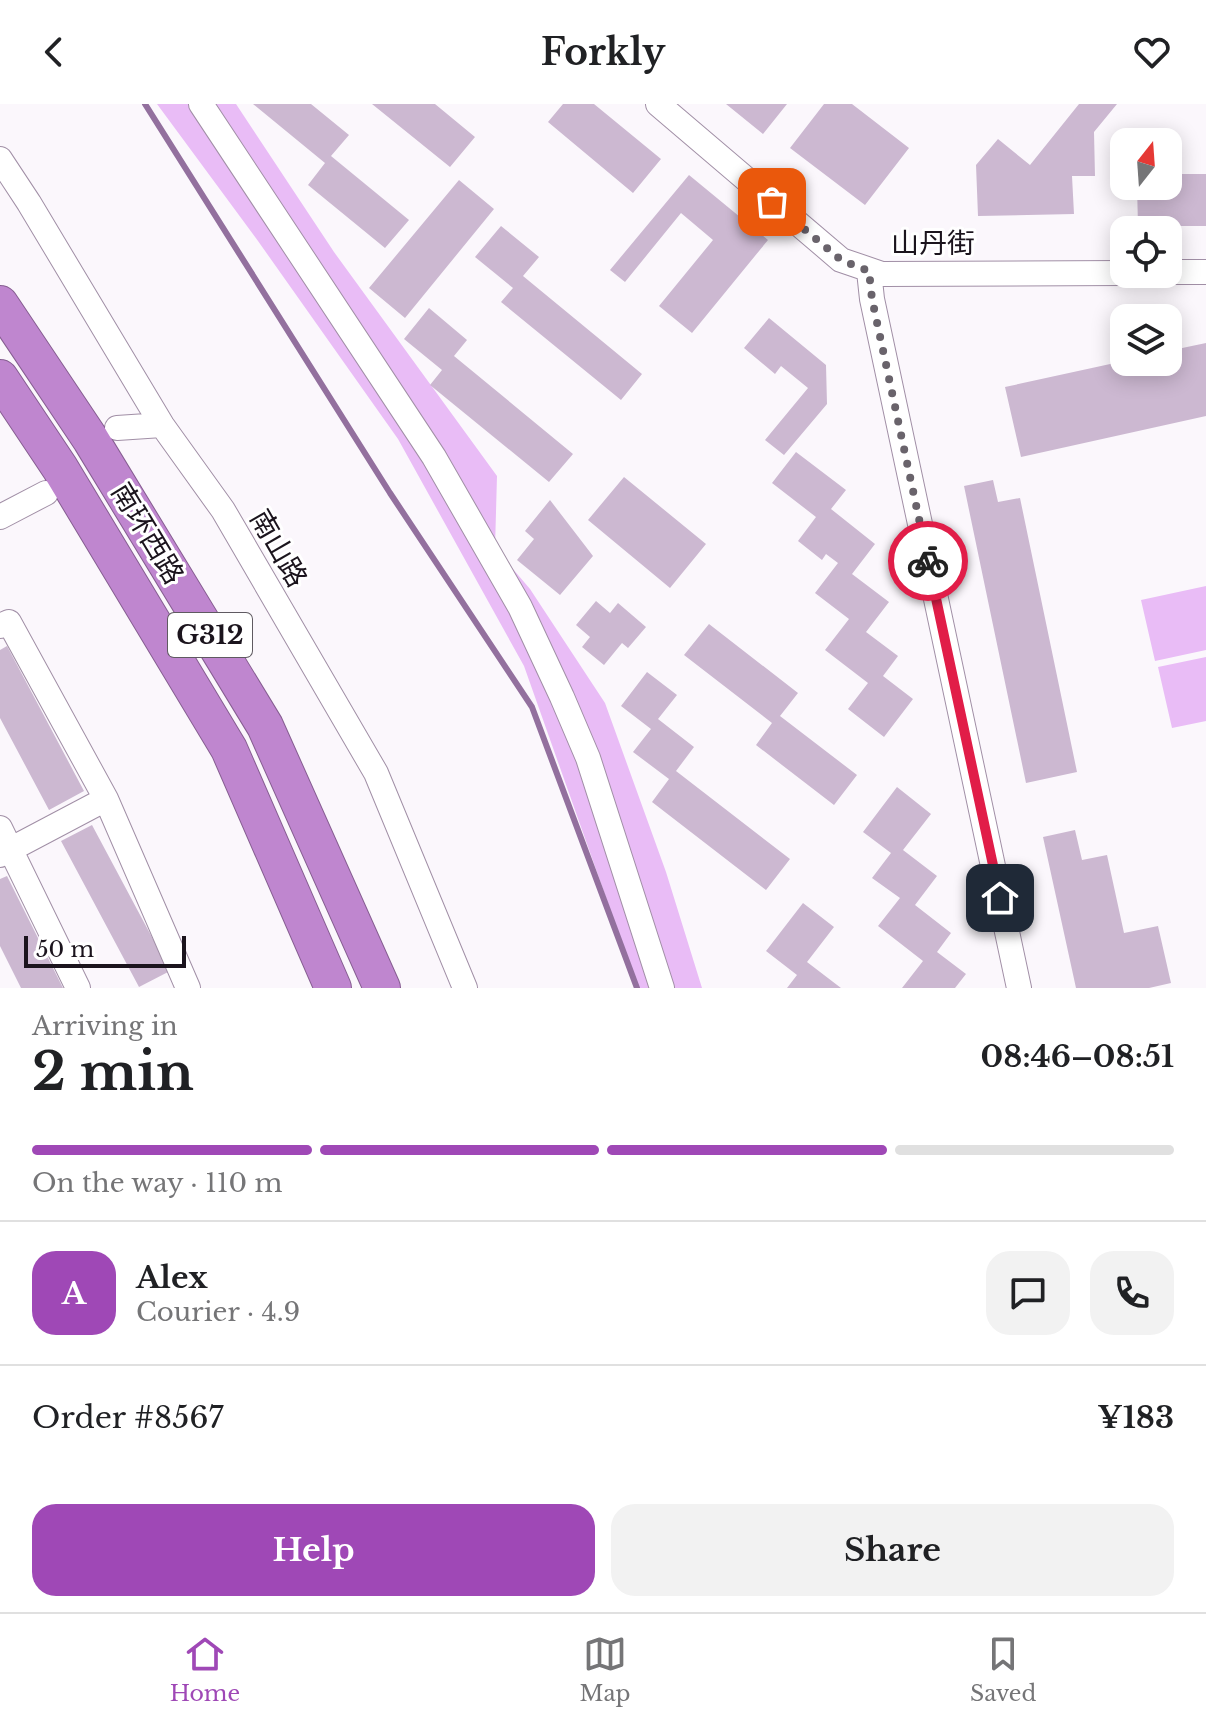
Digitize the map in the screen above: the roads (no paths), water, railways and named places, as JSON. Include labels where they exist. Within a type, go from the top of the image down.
[{"type":"highway","name":"南环西路","points":[[0,304],[91,440],[265,726],[382,988]]},
{"type":"highway","name":"南环西路","points":[[0,378],[60,468],[229,749],[333,988]]},
{"type":"street","points":[[201,104],[434,457],[520,607],[588,758],[662,988]]},
{"type":"street","name":"山丹街","points":[[658,104],[841,260],[869,271],[882,274],[1110,273]]},
{"type":"street","name":"南山路","points":[[0,159],[162,425],[223,510],[376,773],[465,988]]},
{"type":"street","points":[[869,271],[872,299],[1019,988]]},
{"type":"street","points":[[1182,272],[1206,272]]},
{"type":"street","points":[[117,428],[162,425]]},
{"type":"street","points":[[0,517],[46,493]]},
{"type":"street","points":[[0,626],[9,622],[106,799],[188,988]]},
{"type":"street","points":[[78,988],[4,844],[106,799]]},
{"type":"waterway","points":[[145,104],[390,493],[532,707],[637,988]]}]
